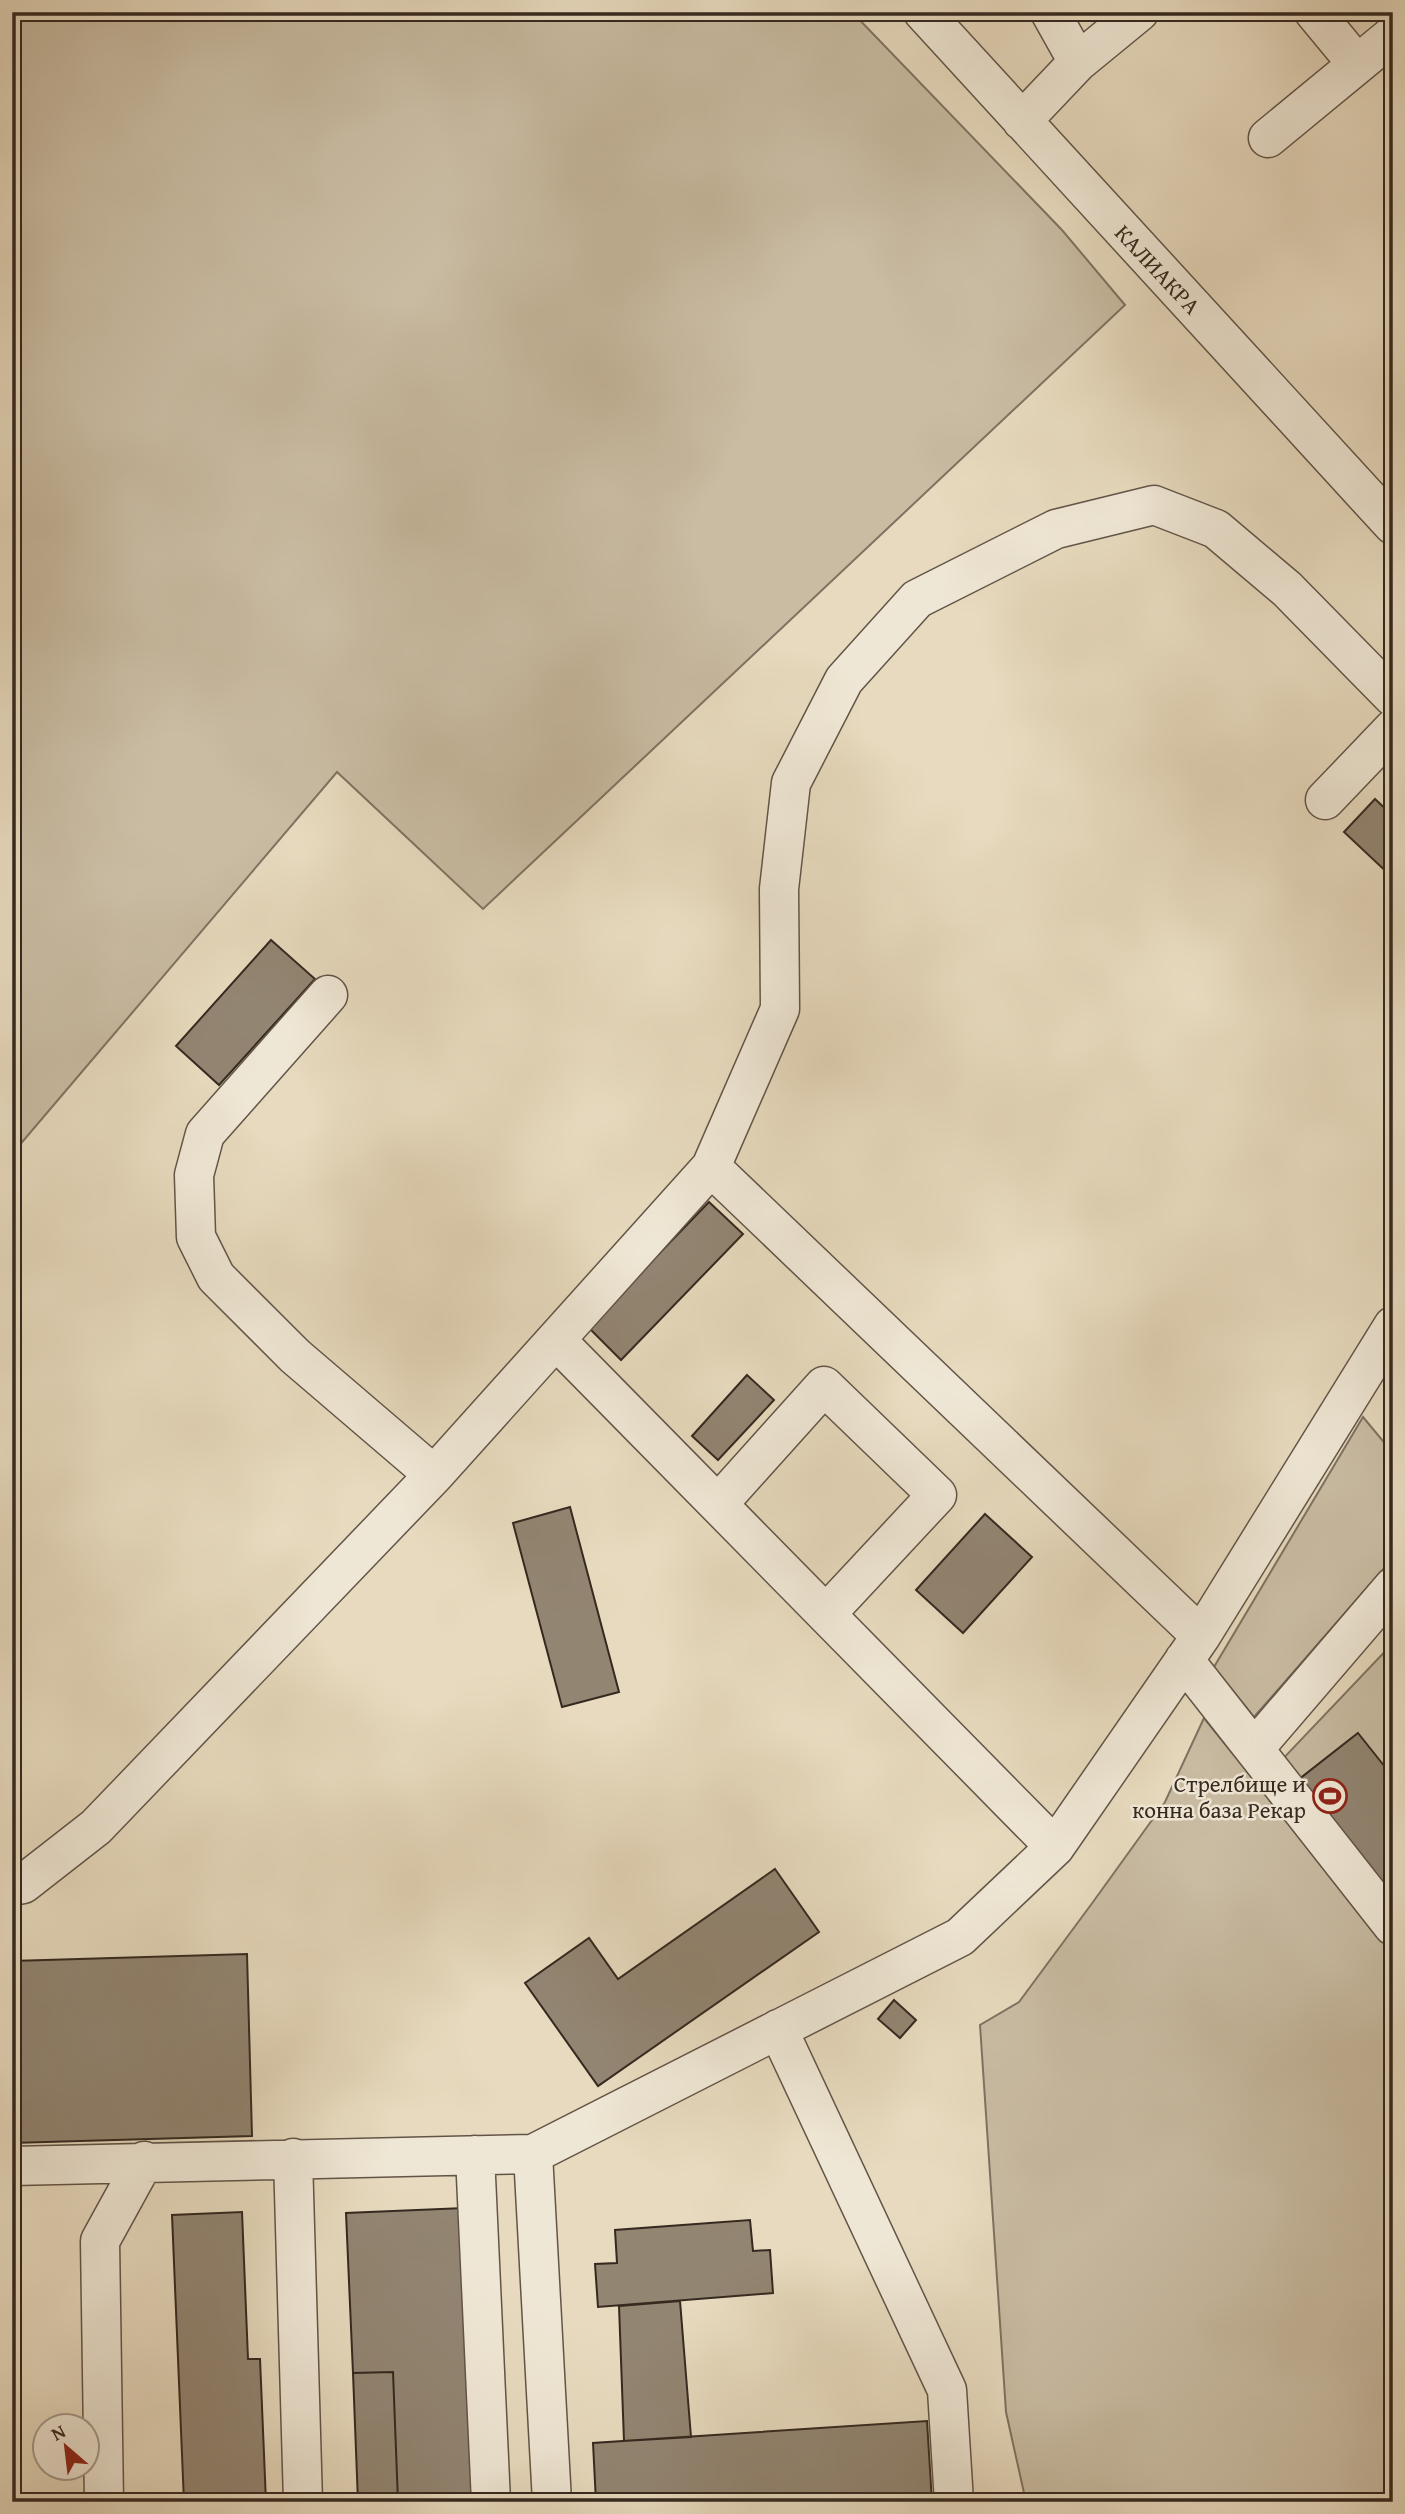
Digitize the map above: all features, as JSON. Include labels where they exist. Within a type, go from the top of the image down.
[{"type":"street","name":"КАЛИАКРА","points":[[923,12],[1393,525]]},
{"type":"street","points":[[1050,12],[1078,62]]},
{"type":"street","points":[[1022,121],[1078,62],[1139,12]]},
{"type":"street","points":[[1314,12],[1357,64]]},
{"type":"street","points":[[1268,138],[1393,35]]},
{"type":"street","points":[[12,1886],[23,1884],[96,1827],[434,1475],[711,1167],[780,1009],[779,889],[791,783],[844,680],[917,599],[1056,529],[1154,505],[1216,529],[1287,589],[1393,696]]},
{"type":"street","points":[[1325,800],[1393,729]]},
{"type":"street","points":[[328,995],[205,1134],[194,1175],[196,1237],[216,1277],[295,1356],[434,1475]]},
{"type":"street","points":[[711,1167],[1192,1648],[1254,1749],[1393,1926]]},
{"type":"street","points":[[12,2166],[533,2154],[960,1937],[1055,1847],[1382,1371],[1393,1326]]},
{"type":"street","points":[[556,1340],[1055,1847]]},
{"type":"street","points":[[718,1504],[824,1386],[937,1495],[826,1614]]},
{"type":"street","points":[[1254,1749],[1393,1587]]},
{"type":"street","points":[[778,2029],[947,2390],[954,2502]]},
{"type":"street","points":[[533,2154],[552,2502]]},
{"type":"street","points":[[475,2155],[491,2502]]},
{"type":"street","points":[[293,2158],[303,2502]]},
{"type":"street","points":[[104,2502],[100,2241],[144,2161]]},
{"type":"shaded area","points":[[12,12],[852,12],[1062,230],[1125,305],[483,909],[337,772],[12,1154]]},
{"type":"shaded area","points":[[1363,1417],[1393,1453],[1393,1558],[1254,1717],[1214,1667]]},
{"type":"shaded area","points":[[1393,1643],[1393,2502],[1026,2502],[1006,2412],[980,2025],[1019,2002],[1093,1902],[1165,1802],[1204,1718],[1258,1785]]},
{"type":"building","points":[[1375,799],[1393,816],[1393,878],[1344,832]]},
{"type":"building","points":[[271,940],[315,979],[219,1085],[176,1046]]},
{"type":"building","points":[[709,1202],[743,1234],[621,1360],[588,1327]]},
{"type":"building","points":[[747,1375],[774,1400],[718,1460],[692,1436]]},
{"type":"building","points":[[570,1507],[619,1692],[562,1707],[513,1523]]},
{"type":"building","points":[[985,1514],[1032,1557],[963,1633],[916,1590]]},
{"type":"building","points":[[1358,1733],[1393,1777],[1393,1903],[1298,1780]]},
{"type":"building","points":[[775,1869],[819,1932],[598,2086],[525,1983],[589,1938],[618,1979]]},
{"type":"building","points":[[247,1954],[252,2136],[12,2143],[12,1961]]},
{"type":"building","points":[[894,2000],[916,2020],[900,2038],[878,2019]]},
{"type":"building","points":[[464,2208],[475,2502],[398,2502],[393,2372],[353,2373],[346,2213]]},
{"type":"building","points":[[242,2212],[248,2359],[260,2359],[266,2502],[184,2502],[172,2215]]},
{"type":"building","points":[[750,2220],[753,2251],[770,2250],[773,2293],[598,2307],[595,2264],[617,2263],[615,2230]]},
{"type":"building","points":[[680,2301],[691,2437],[624,2441],[619,2306]]},
{"type":"building","points":[[393,2372],[398,2502],[358,2502],[353,2373]]},
{"type":"building","points":[[927,2421],[932,2502],[596,2502],[593,2443]]},
{"type":"place","name":"Стрелбище и конна база Рекар","points":[[1330,1796]]}]
